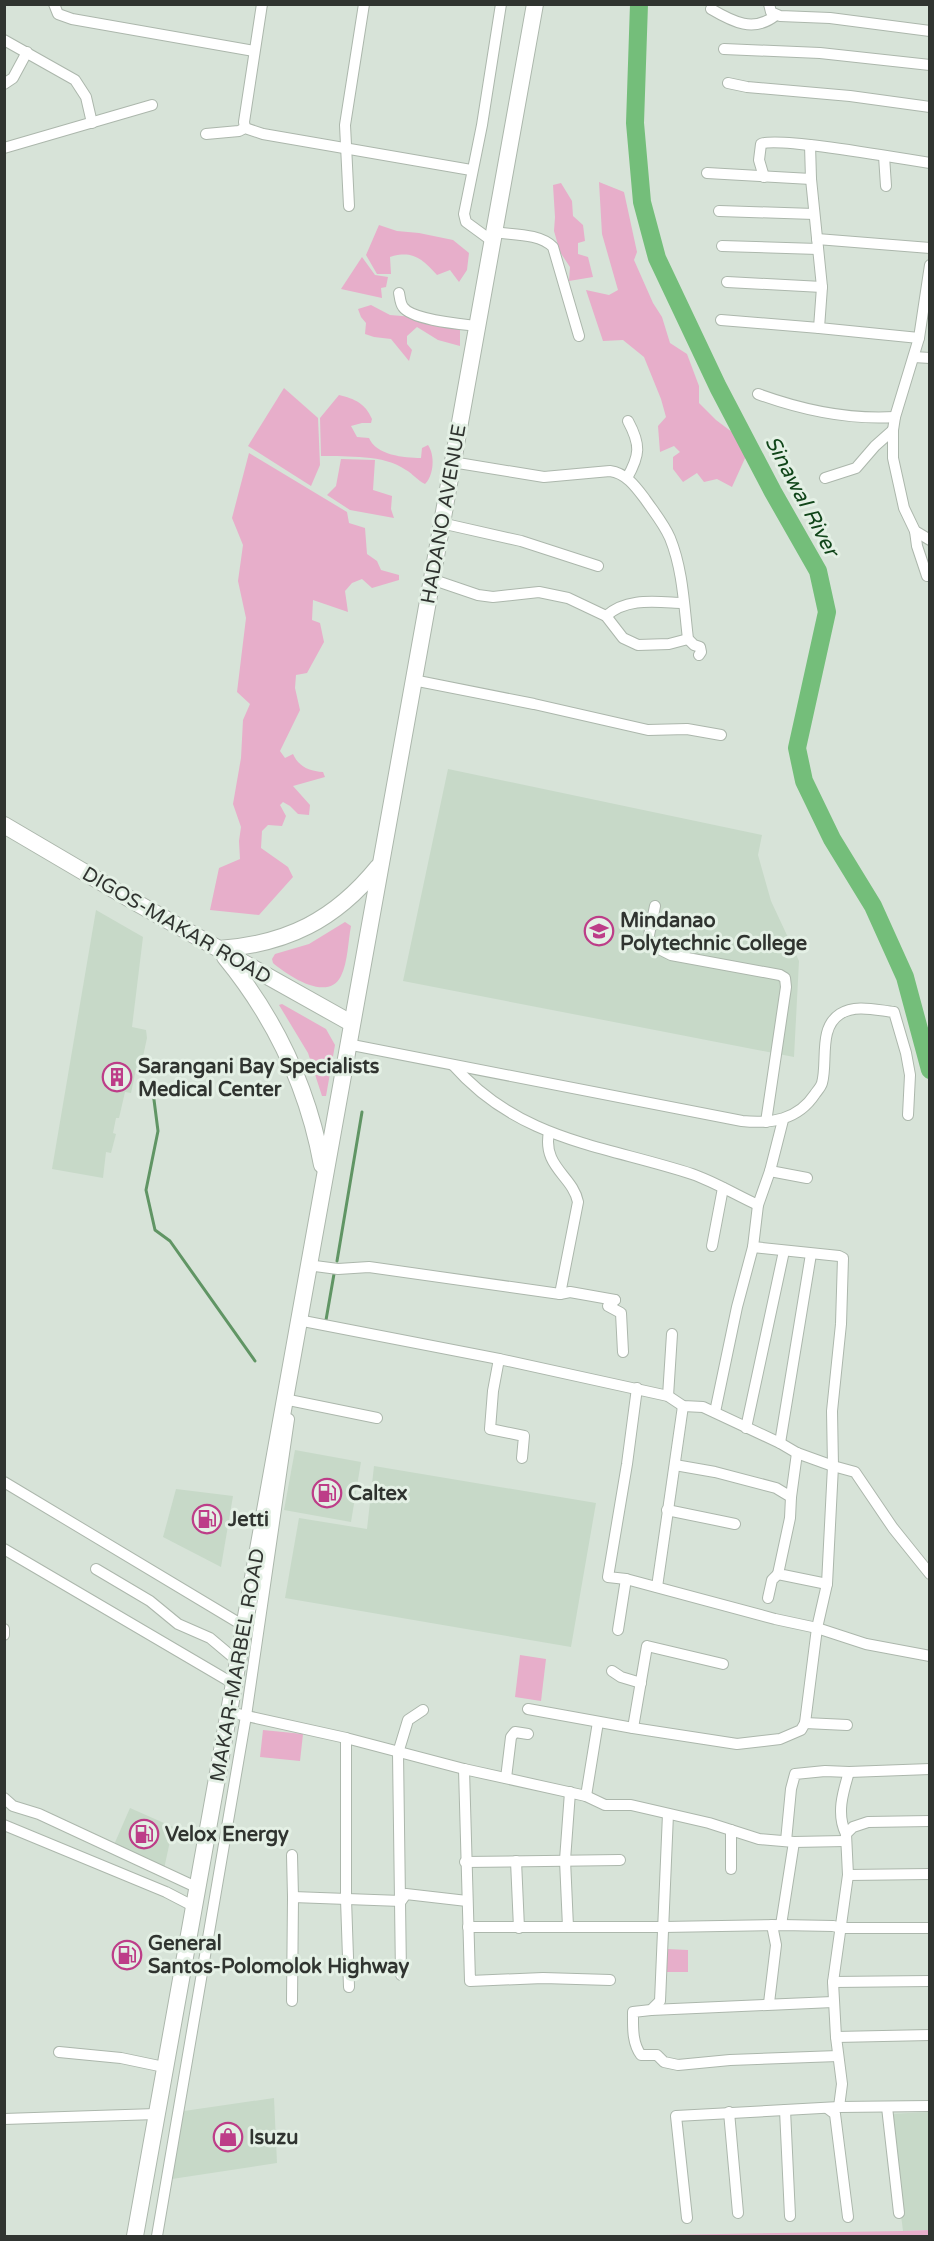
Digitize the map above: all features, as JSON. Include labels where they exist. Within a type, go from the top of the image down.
[{"type":"main road","name":"HADANO AVENUE","points":[[351,1023],[535,4]]},
{"type":"main road","name":"DIGOS-MAKAR ROAD","points":[[4,825],[351,1023]]},
{"type":"main road","points":[[324,1175],[310,1113],[288,1054],[257,999],[219,949],[266,943],[309,926],[348,900],[379,866]]},
{"type":"main road","name":"MAKAR-MARBEL ROAD","points":[[135,2236],[196,1887],[288,1400],[298,1320],[351,1023]]},
{"type":"street","points":[[54,4],[58,14],[72,20],[254,51]]},
{"type":"street","points":[[245,128],[244,122],[262,4]]},
{"type":"street","points":[[349,206],[345,125],[364,4]]},
{"type":"street","points":[[501,4],[464,219],[493,237],[536,238],[553,247],[579,336]]},
{"type":"street","points":[[769,4],[771,12],[776,15],[830,18],[930,31]]},
{"type":"street","points":[[711,9],[742,25],[762,23],[776,15]]},
{"type":"street","points":[[4,40],[70,75],[79,84],[86,97],[92,123]]},
{"type":"street","points":[[724,49],[820,53],[930,66]]},
{"type":"street","points":[[4,84],[13,78],[27,52]]},
{"type":"street","points":[[728,82],[747,87],[850,96],[930,107]]},
{"type":"street","points":[[4,148],[152,105]]},
{"type":"street","points":[[206,134],[239,131],[245,128],[263,134],[471,170]]},
{"type":"street","points":[[764,177],[758,153],[764,142],[810,145],[930,163]]},
{"type":"street","points":[[810,145],[811,179],[822,287],[819,328]]},
{"type":"street","points":[[884,156],[886,186]]},
{"type":"street","points":[[707,173],[811,179]]},
{"type":"street","points":[[719,211],[814,214]]},
{"type":"street","points":[[722,246],[818,244],[930,248]]},
{"type":"street","points":[[927,576],[917,546],[915,531],[904,508],[898,487],[893,458],[893,430],[919,338],[930,266]]},
{"type":"street","points":[[727,282],[822,287]]},
{"type":"street","points":[[399,293],[402,306],[409,312],[422,317],[477,326]]},
{"type":"street","points":[[721,320],[919,338]]},
{"type":"street","points":[[914,357],[930,358]]},
{"type":"street","points":[[758,394],[801,408],[828,413],[856,417],[895,417]]},
{"type":"street","points":[[627,478],[636,461],[638,448],[628,421]]},
{"type":"street","points":[[825,478],[856,468],[893,430]]},
{"type":"street","points":[[452,462],[544,477],[610,471],[627,478],[655,513],[670,538],[679,567],[688,639],[700,647],[699,655]]},
{"type":"street","points":[[441,523],[521,541],[598,566]]},
{"type":"street","points":[[915,531],[930,540]]},
{"type":"street","points":[[431,579],[485,596],[539,592],[556,594],[582,603],[606,616],[623,638],[638,645],[669,644],[688,639]]},
{"type":"street","points":[[606,616],[617,607],[629,603],[683,603]]},
{"type":"street","points":[[413,680],[648,730],[687,729],[721,735]]},
{"type":"street","points":[[655,906],[648,940],[664,952],[780,975],[785,978],[786,987],[766,1122]]},
{"type":"street","points":[[347,1044],[742,1121],[766,1122],[783,1120],[800,1111],[822,1084],[829,1026],[838,1014],[855,1008],[894,1012],[910,1075],[909,1115]]},
{"type":"street","points":[[453,1065],[485,1095],[549,1132],[605,1151],[690,1174],[758,1205]]},
{"type":"street","points":[[715,1412],[737,1307],[753,1247],[758,1205],[770,1171],[783,1120]]},
{"type":"street","points":[[549,1132],[548,1144],[552,1161],[567,1182],[576,1190],[578,1202],[560,1294]]},
{"type":"street","points":[[770,1171],[807,1178]]},
{"type":"street","points":[[712,1246],[723,1188]]},
{"type":"street","points":[[528,1709],[737,1744],[780,1739],[801,1730],[806,1723],[817,1628],[827,1584],[831,1547],[832,1411],[841,1324],[844,1260],[840,1256],[753,1247]]},
{"type":"street","points":[[746,1428],[784,1251]]},
{"type":"street","points":[[780,1443],[811,1254]]},
{"type":"street","points":[[308,1265],[338,1269],[369,1267],[560,1294],[570,1292],[615,1300],[608,1306],[621,1314],[623,1352]]},
{"type":"street","points":[[298,1320],[637,1388],[668,1395],[683,1406],[703,1407],[797,1453],[855,1472],[893,1528],[930,1574]]},
{"type":"street","points":[[668,1395],[672,1334]]},
{"type":"street","points":[[500,1359],[493,1391],[490,1429],[524,1436],[522,1458]]},
{"type":"street","points":[[637,1388],[608,1577],[626,1579],[817,1628],[866,1644],[930,1656]]},
{"type":"street","points":[[157,2236],[246,1716],[288,1400],[377,1418]]},
{"type":"street","points":[[657,1587],[683,1406]]},
{"type":"street","points":[[768,1598],[772,1580],[778,1574],[790,1518],[797,1453]]},
{"type":"street","points":[[675,1465],[777,1488],[791,1497]]},
{"type":"street","points":[[4,1482],[244,1626]]},
{"type":"street","points":[[667,1510],[735,1524]]},
{"type":"street","points":[[4,1549],[234,1684]]},
{"type":"street","points":[[96,1569],[150,1601],[178,1624],[210,1638],[236,1659],[238,1666]]},
{"type":"street","points":[[778,1574],[827,1584]]},
{"type":"street","points":[[618,1630],[626,1579]]},
{"type":"street","points":[[4,1629],[4,1635]]},
{"type":"street","points":[[633,1728],[647,1646],[723,1664]]},
{"type":"street","points":[[612,1671],[621,1677],[641,1683]]},
{"type":"street","points":[[401,1976],[398,1753],[408,1720],[423,1710]]},
{"type":"street","points":[[229,1712],[346,1738],[464,1769],[570,1792],[586,1796],[605,1805],[631,1805],[709,1822],[759,1839],[790,1841],[846,1838]]},
{"type":"street","points":[[586,1796],[598,1722]]},
{"type":"street","points":[[806,1723],[847,1725]]},
{"type":"street","points":[[506,1778],[512,1734],[528,1734]]},
{"type":"street","points":[[346,1738],[346,1899],[349,1986]]},
{"type":"street","points":[[464,1769],[470,1981],[543,1978],[610,1980]]},
{"type":"street","points":[[769,2003],[777,1925],[790,1841],[791,1789],[795,1774],[825,1771],[930,1769]]},
{"type":"street","points":[[839,2107],[842,2084],[836,2037],[833,1982],[848,1875],[841,1799],[849,1772]]},
{"type":"street","points":[[568,1927],[565,1860],[570,1792]]},
{"type":"street","points":[[4,1798],[12,1806],[39,1814],[196,1887]]},
{"type":"street","points":[[651,2010],[660,2001],[668,1814]]},
{"type":"street","points":[[846,1838],[853,1827],[868,1822],[930,1821]]},
{"type":"street","points":[[4,1825],[166,1892],[193,1906]]},
{"type":"street","points":[[731,1830],[731,1869]]},
{"type":"street","points":[[292,1855],[292,2001]]},
{"type":"street","points":[[465,1862],[620,1860]]},
{"type":"street","points":[[516,1861],[519,1928]]},
{"type":"street","points":[[848,1875],[930,1874]]},
{"type":"street","points":[[401,1901],[406,1894],[467,1901]]},
{"type":"street","points":[[293,1897],[401,1901]]},
{"type":"street","points":[[468,1927],[777,1925],[930,1928]]},
{"type":"street","points":[[833,1982],[930,1981]]},
{"type":"street","points":[[834,2002],[769,2003],[633,2012],[634,2043],[641,2055],[657,2055],[664,2062],[678,2065],[730,2060],[838,2056]]},
{"type":"street","points":[[836,2037],[930,2035]]},
{"type":"street","points":[[59,2052],[121,2058],[164,2067]]},
{"type":"street","points":[[687,2218],[676,2116],[839,2107],[930,2106]]},
{"type":"street","points":[[887,2107],[899,2213]]},
{"type":"street","points":[[826,2108],[835,2114],[848,2217]]},
{"type":"street","points":[[785,2110],[790,2216]]},
{"type":"street","points":[[729,2112],[738,2213]]},
{"type":"street","points":[[4,2119],[156,2114]]},
{"type":"shaded area","points":[[599,182],[624,192],[637,252],[634,260],[653,303],[662,317],[670,343],[687,354],[699,386],[699,403],[736,435],[746,456],[732,487],[717,479],[704,482],[697,473],[683,482],[673,469],[673,457],[680,452],[674,446],[660,452],[658,426],[666,417],[644,357],[623,340],[603,341],[586,290],[609,295],[618,290],[602,234]]},
{"type":"shaded area","points":[[561,183],[572,201],[573,216],[583,225],[585,241],[578,243],[578,254],[588,257],[593,277],[569,281],[570,267],[560,252],[554,231],[553,185]]},
{"type":"shaded area","points":[[379,225],[397,231],[453,240],[469,253],[467,270],[459,282],[450,270],[437,275],[422,260],[411,255],[398,255],[390,257],[391,274],[377,274],[366,255]]},
{"type":"shaded area","points":[[362,257],[375,275],[388,277],[386,287],[381,288],[382,298],[341,289]]},
{"type":"shaded area","points":[[371,305],[390,315],[414,317],[460,327],[460,346],[438,340],[417,327],[407,336],[407,344],[412,350],[409,361],[391,339],[365,334],[366,323],[358,309]]},
{"type":"shaded area","points":[[284,388],[318,418],[320,465],[311,486],[248,446]]},
{"type":"shaded area","points":[[339,395],[359,402],[372,419],[371,423],[351,426],[357,437],[369,438],[384,452],[407,457],[421,458],[422,448],[428,445],[432,454],[432,465],[430,476],[425,484],[406,470],[387,461],[365,457],[321,456],[320,418]]},
{"type":"shaded area","points":[[249,453],[347,512],[349,523],[365,528],[367,554],[377,561],[381,570],[399,575],[399,580],[372,588],[362,579],[352,583],[345,591],[348,612],[313,600],[312,620],[320,623],[324,642],[307,673],[296,675],[295,688],[300,710],[280,751],[285,758],[293,754],[301,765],[313,771],[323,772],[325,777],[293,786],[310,805],[309,815],[298,814],[283,802],[280,805],[286,816],[282,826],[268,825],[262,831],[261,848],[288,867],[293,877],[259,915],[210,910],[219,868],[240,859],[241,827],[233,804],[241,758],[243,720],[250,704],[237,692],[246,618],[238,581],[243,545],[232,518]]},
{"type":"shaded area","points":[[341,459],[375,460],[373,490],[392,496],[391,509],[394,518],[350,510],[327,495],[336,486]]},
{"type":"shaded area","name":"Mindanao Polytechnic College","points":[[448,769],[762,835],[758,855],[771,901],[799,961],[794,1057],[403,981]]},
{"type":"shaded area","points":[[96,910],[143,937],[132,1027],[146,1030],[147,1038],[142,1061],[138,1060],[131,1093],[125,1092],[119,1118],[116,1118],[113,1133],[116,1134],[111,1153],[106,1152],[103,1178],[52,1169]]},
{"type":"shaded area","points":[[345,922],[351,926],[346,958],[341,976],[335,984],[317,987],[307,984],[297,980],[273,963],[272,959],[275,954],[309,944]]},
{"type":"shaded area","points":[[282,1004],[326,1029],[335,1045],[326,1096],[322,1096],[308,1053],[279,1005]]},
{"type":"shaded area","points":[[295,1450],[361,1462],[351,1522],[284,1510]]},
{"type":"shaded area","points":[[374,1466],[596,1503],[571,1647],[285,1598],[299,1518],[367,1529]]},
{"type":"shaded area","points":[[176,1489],[233,1496],[221,1567],[163,1537]]},
{"type":"shaded area","points":[[520,1655],[546,1659],[541,1701],[515,1697]]},
{"type":"shaded area","points":[[263,1730],[303,1734],[300,1761],[260,1757]]},
{"type":"shaded area","points":[[130,1808],[173,1827],[164,1869],[113,1847]]},
{"type":"shaded area","points":[[666,1949],[688,1950],[688,1972],[666,1972]]},
{"type":"shaded area","name":"Isuzu","points":[[274,2098],[277,2163],[172,2179],[184,2111]]},
{"type":"shaded area","points":[[929,2112],[929,2230],[903,2231],[888,2114]]},
{"type":"shaded area","points":[[929,2230],[929,2236],[604,2236],[903,2231]]},
{"type":"waterway","name":"Sinawal River","points":[[639,4],[635,123],[642,202],[657,258],[718,387],[773,492],[818,571],[827,612],[797,748],[804,781],[832,839],[873,906],[905,977],[930,1070]]},
{"type":"waterway","points":[[153,1092],[158,1131],[146,1190],[155,1230],[170,1241],[255,1361]]},
{"type":"waterway","points":[[337,1261],[362,1112]]},
{"type":"waterway","points":[[326,1320],[334,1274]]},
{"type":"place","name":"Mindanao Polytechnic College","points":[[599,931]]},
{"type":"place","name":"Sarangani Bay Specialists Medical Center","points":[[117,1077]]},
{"type":"place","name":"Caltex","points":[[327,1493]]},
{"type":"place","name":"Jetti","points":[[207,1519]]},
{"type":"place","name":"Velox Energy","points":[[144,1834]]},
{"type":"place","name":"General Santos-Polomolok Highway","points":[[127,1955]]},
{"type":"place","name":"Isuzu","points":[[228,2137]]}]
